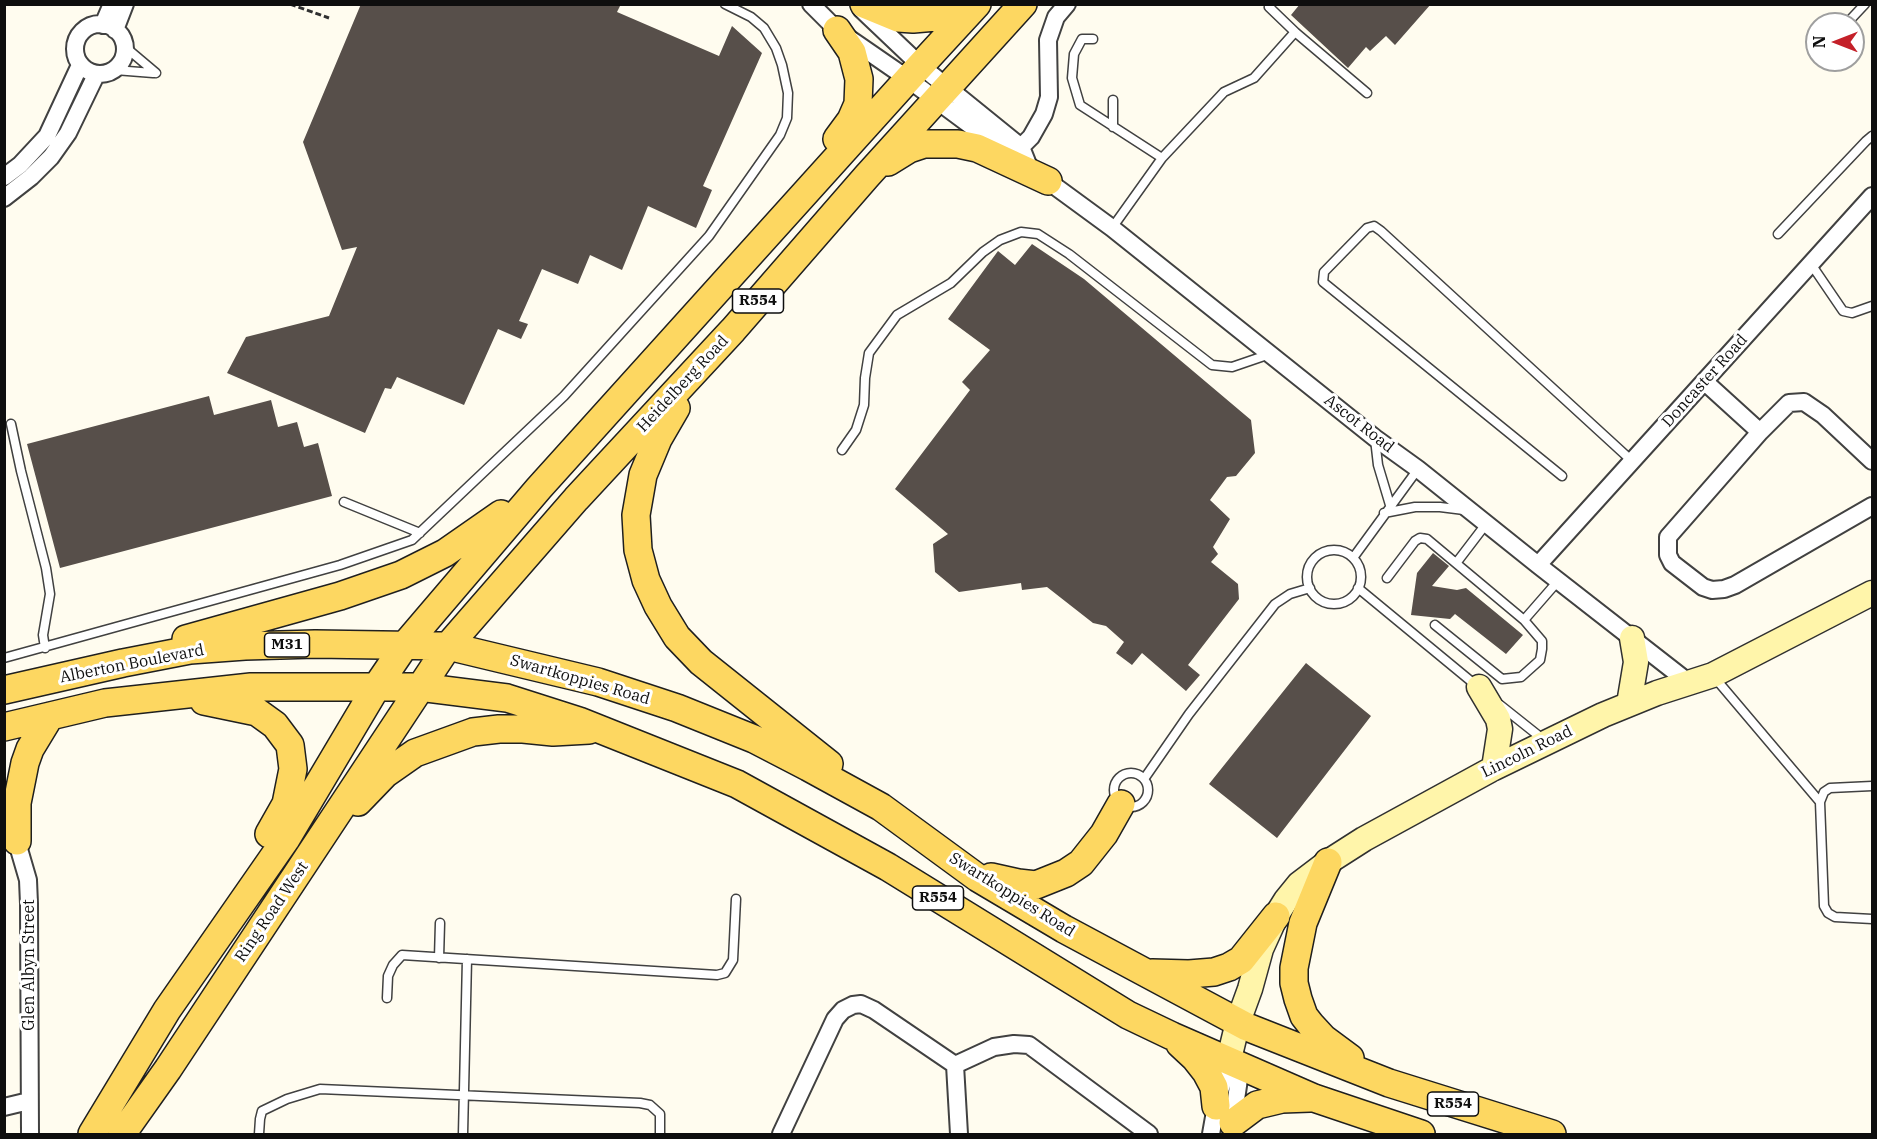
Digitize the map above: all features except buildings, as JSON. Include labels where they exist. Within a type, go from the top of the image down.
[{"type":"main road","points":[[864,4],[898,18],[913,19],[936,17],[961,4]]},
{"type":"main road","name":"R554","points":[[377,686],[405,645],[539,488],[977,4]]},
{"type":"main road","name":"Heidelberg Road","points":[[419,687],[448,646],[576,499],[701,364],[1023,4]]},
{"type":"main road","points":[[770,232],[851,120],[858,104],[859,79],[856,63],[852,52],[837,30]]},
{"type":"main road","points":[[867,176],[909,148],[924,144],[950,144],[977,148],[1039,174]]},
{"type":"main road","points":[[701,364],[658,439],[643,476],[636,515],[638,549],[646,580],[657,606],[677,637],[701,662],[881,807]]},
{"type":"main road","points":[[123,663],[185,639],[339,596],[402,575],[466,540],[539,488]]},
{"type":"main road","name":"Alberton Boulevard","points":[[4,690],[190,650],[315,644],[405,645]]},
{"type":"main road","name":"Swartkoppies Road","points":[[405,645],[448,646],[598,681],[677,708],[754,739],[881,807],[997,890],[1243,1025],[1389,1083],[1552,1134]]},
{"type":"main road","name":"R554","points":[[377,686],[419,687],[507,698],[599,729],[737,784],[888,867],[1128,1015],[1314,1098],[1421,1134]]},
{"type":"main road","name":"Alberton Boulevard","points":[[4,727],[105,703],[173,695],[251,687],[377,686]]},
{"type":"main road","name":"Ring Road West","points":[[92,1134],[167,1010],[286,839],[377,686]]},
{"type":"main road","name":"Ring Road West","points":[[122,1134],[309,858],[419,687]]},
{"type":"main road","points":[[173,695],[257,712],[275,725],[290,745],[293,768],[286,804],[242,884],[222,933]]},
{"type":"main road","points":[[11,842],[25,763],[30,749],[50,716]]},
{"type":"main road","points":[[309,858],[385,774],[415,753],[472,732],[523,729],[554,732],[599,729]]},
{"type":"main road","points":[[954,861],[991,877],[1036,885],[1066,873],[1081,863],[1104,834],[1121,804]]},
{"type":"main road","points":[[1328,862],[1303,923],[1297,948],[1294,975],[1298,999],[1304,1016],[1323,1038],[1337,1050],[1389,1083]]},
{"type":"main road","points":[[1145,972],[1189,974],[1214,972],[1229,967],[1241,960],[1276,916]]},
{"type":"main road","points":[[1172,1036],[1206,1072],[1214,1088],[1221,1125],[1257,1105],[1282,1100],[1314,1098]]},
{"type":"street","points":[[109,27],[112,4]]},
{"type":"street","points":[[109,27],[125,4]]},
{"type":"street","points":[[812,4],[837,30],[915,72]]},
{"type":"street","points":[[857,4],[915,72],[1016,151],[1039,174]]},
{"type":"street","points":[[1016,151],[1031,137],[1040,124],[1047,106],[1049,97],[1048,40],[1056,17],[1067,4]]},
{"type":"street","points":[[90,26],[109,27],[120,34],[124,46],[123,59],[115,69],[103,75],[96,75],[80,65],[75,53],[76,40],[90,26]]},
{"type":"street","points":[[4,177],[21,165],[47,136],[80,65]]},
{"type":"street","points":[[4,198],[31,177],[51,157],[68,133],[96,75]]},
{"type":"street","name":"Ascot Road","points":[[1039,174],[1112,228],[1375,438],[1418,469],[1688,682]]},
{"type":"street","name":"Doncaster Road","points":[[1538,565],[1872,196]]},
{"type":"street","points":[[1705,382],[1760,432]]},
{"type":"street","points":[[1872,461],[1823,415],[1804,402],[1790,403],[1760,432],[1668,537],[1668,555],[1672,563],[1702,587],[1712,590],[1724,589],[1735,585],[1872,506]]},
{"type":"street","name":"Lincoln Road","points":[[1235,1062],[1261,949],[1276,916],[1299,884],[1328,862],[1364,839],[1546,742],[1629,704],[1713,675],[1872,593]]},
{"type":"street","points":[[1629,704],[1636,662],[1632,638]]},
{"type":"street","points":[[1479,687],[1498,719],[1500,729],[1494,768]]},
{"type":"street","name":"Glen Albyn Street","points":[[4,800],[11,842],[28,880],[30,1134]]},
{"type":"street","points":[[781,1134],[835,1019],[843,1010],[853,1005],[861,1004],[874,1010],[955,1065]]},
{"type":"street","points":[[955,1065],[994,1047],[1014,1044],[1029,1046],[1149,1134]]},
{"type":"street","points":[[1221,1125],[1235,1062]]},
{"type":"street","points":[[1221,1125],[1235,1062]]},
{"type":"street","points":[[955,1065],[959,1134]]},
{"type":"street","points":[[4,1107],[29,1101]]},
{"type":"street","points":[[1198,1134],[1221,1125]]},
{"type":"lane","points":[[4,658],[349,562],[412,540],[420,533],[564,396],[709,236],[780,135],[787,118],[788,93],[776,48],[764,28],[726,4]]},
{"type":"lane","points":[[1269,5],[1295,32],[1367,93]]},
{"type":"lane","points":[[1112,228],[1162,158],[1224,92],[1254,78],[1295,32]]},
{"type":"lane","points":[[1093,39],[1082,39],[1074,54],[1072,78],[1080,105],[1162,158]]},
{"type":"lane","points":[[115,69],[156,73],[124,46]]},
{"type":"lane","points":[[1113,100],[1113,127]]},
{"type":"lane","points":[[1778,234],[1872,136]]},
{"type":"lane","points":[[1562,476],[1323,282],[1324,272],[1367,228],[1374,226],[1381,231],[1632,461]]},
{"type":"lane","points":[[843,450],[856,430],[864,405],[869,353],[897,315],[951,283],[983,252],[1000,240],[1021,232],[1038,234],[1068,254],[1212,365],[1232,367],[1270,354]]},
{"type":"lane","points":[[1811,264],[1843,311],[1852,313],[1872,306]]},
{"type":"lane","points":[[11,424],[46,568],[50,594],[43,635],[45,648]]},
{"type":"lane","points":[[1375,438],[1378,465],[1390,505]]},
{"type":"lane","points":[[1353,558],[1418,469]]},
{"type":"lane","points":[[344,502],[420,533]]},
{"type":"lane","points":[[1384,513],[1421,507],[1471,511]]},
{"type":"lane","points":[[1457,562],[1486,524]]},
{"type":"lane","points":[[1387,578],[1415,541],[1420,538],[1427,539],[1524,620],[1542,641],[1540,660],[1521,677],[1502,679],[1435,625]]},
{"type":"lane","points":[[1338,551],[1346,553],[1353,558],[1361,574],[1358,588],[1343,603],[1334,604],[1322,601],[1310,588],[1307,574],[1310,566],[1322,553],[1338,551]]},
{"type":"lane","points":[[1524,620],[1558,581]]},
{"type":"lane","points":[[1144,778],[1189,714],[1275,604],[1290,594],[1310,588]]},
{"type":"lane","points":[[1358,588],[1546,742]]},
{"type":"lane","points":[[1713,675],[1820,802]]},
{"type":"lane","points":[[1131,773],[1144,778],[1148,788],[1144,801],[1136,807],[1126,807],[1121,804],[1114,794],[1117,779],[1123,774],[1131,773]]},
{"type":"lane","points":[[1872,786],[1830,788],[1824,792],[1820,802],[1824,906],[1834,917],[1872,919]]},
{"type":"lane","points":[[387,998],[388,976],[393,965],[402,956],[717,975],[725,973],[733,960],[736,899]]},
{"type":"lane","points":[[439,957],[440,923]]},
{"type":"lane","points":[[463,1134],[467,959]]},
{"type":"lane","points":[[259,1134],[262,1111],[320,1089],[650,1105],[660,1114],[660,1134]]},
{"type":"path","points":[[290,4],[329,18]]}]
